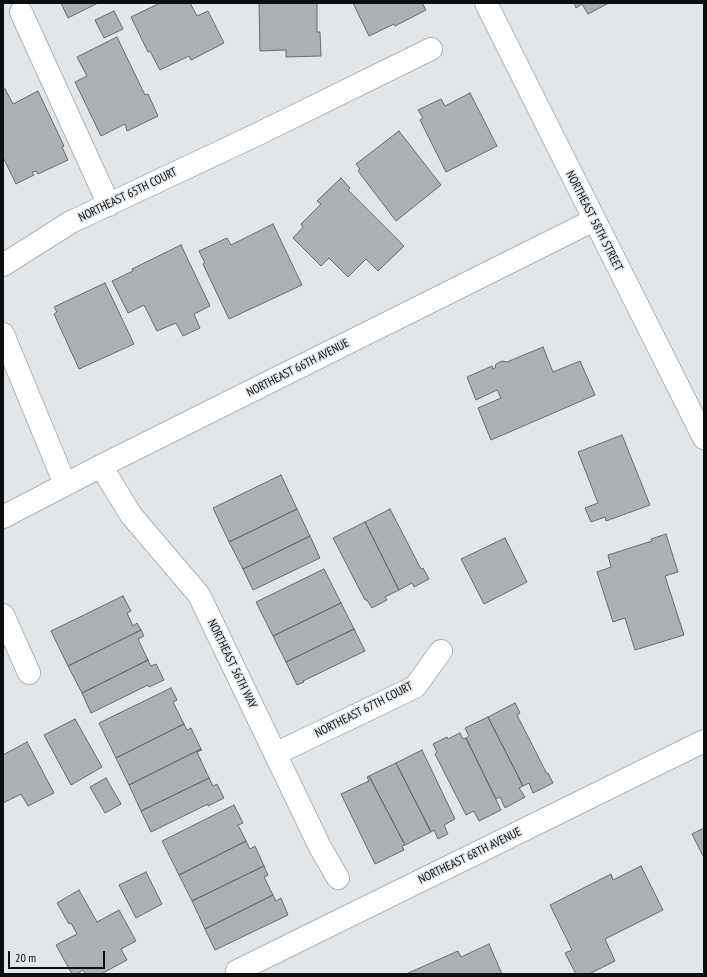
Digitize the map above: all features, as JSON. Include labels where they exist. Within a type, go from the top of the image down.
[{"type":"street","name":"NORTHEAST 58TH STREET","points":[[486,3],[704,438]]},
{"type":"street","points":[[21,12],[109,204]]},
{"type":"street","name":"NORTHEAST 65TH COURT","points":[[3,265],[71,222],[258,134],[430,49]]},
{"type":"street","name":"NORTHEAST 66TH AVENUE","points":[[3,517],[65,484],[594,220]]},
{"type":"street","points":[[3,334],[65,484]]},
{"type":"street","name":"NORTHEAST 56TH WAY","points":[[101,466],[131,515],[199,595],[320,847],[338,878]]},
{"type":"street","points":[[3,615],[29,673]]},
{"type":"street","name":"NORTHEAST 67TH COURT","points":[[275,754],[415,687],[441,651]]},
{"type":"street","name":"NORTHEAST 68TH AVENUE","points":[[236,972],[704,741]]},
{"type":"building","points":[[61,3],[98,3],[68,18]]},
{"type":"building","points":[[160,3],[190,3],[197,16],[208,11],[224,43],[191,60],[189,56],[160,70],[150,51],[148,52],[131,17]]},
{"type":"building","points":[[259,3],[317,3],[317,32],[320,32],[321,56],[286,57],[286,50],[260,51]]},
{"type":"building","points":[[353,3],[422,3],[426,10],[395,26],[394,24],[369,36]]},
{"type":"building","points":[[574,3],[609,3],[588,14],[582,4],[576,8]]},
{"type":"building","points":[[114,11],[123,29],[104,38],[95,20]]},
{"type":"building","points":[[117,37],[145,95],[148,94],[158,116],[127,131],[125,124],[101,136],[75,82],[87,76],[77,57]]},
{"type":"building","points":[[5,89],[13,104],[38,91],[64,146],[62,147],[68,160],[38,174],[36,171],[32,172],[34,175],[16,184],[3,157],[3,90]]},
{"type":"building","points":[[470,93],[497,146],[446,172],[420,120],[423,118],[418,110],[441,99],[445,106]]},
{"type":"building","points":[[399,131],[441,185],[396,221],[358,171],[360,169],[356,164]]},
{"type":"building","points":[[341,178],[350,188],[348,190],[404,246],[378,271],[366,259],[348,277],[329,258],[321,266],[293,238],[303,227],[301,224],[321,204],[317,201]]},
{"type":"building","points":[[273,224],[302,285],[229,319],[203,264],[205,263],[199,251],[227,238],[231,245]]},
{"type":"building","points":[[181,245],[210,306],[194,314],[200,328],[183,336],[176,323],[157,331],[144,305],[128,313],[112,281],[133,271],[132,269]]},
{"type":"building","points":[[105,283],[134,344],[79,369],[54,314],[57,312],[54,307]]},
{"type":"building","points":[[543,347],[553,372],[580,361],[595,395],[491,440],[478,408],[501,398],[497,390],[476,400],[467,377],[492,366],[493,369],[495,368],[496,364],[502,361],[507,362]]},
{"type":"building","points":[[622,435],[650,505],[606,521],[605,517],[591,522],[585,508],[598,503],[578,452]]},
{"type":"building","points":[[281,475],[297,509],[229,542],[213,508]]},
{"type":"building","points":[[297,509],[310,536],[243,569],[229,542]]},
{"type":"building","points":[[390,509],[421,569],[423,568],[429,579],[414,587],[412,583],[399,590],[365,522]]},
{"type":"building","points":[[365,522],[399,590],[385,597],[387,600],[372,608],[367,600],[365,600],[333,538]]},
{"type":"building","points":[[666,534],[678,572],[665,576],[684,635],[635,650],[625,618],[613,622],[597,572],[611,567],[608,555],[652,541],[651,539]]},
{"type":"building","points":[[310,536],[320,558],[253,590],[243,569]]},
{"type":"building","points":[[505,538],[527,582],[484,604],[461,559]]},
{"type":"building","points":[[324,569],[341,603],[273,636],[256,602]]},
{"type":"building","points":[[123,596],[131,611],[127,613],[133,626],[137,623],[141,630],[68,666],[51,631]]},
{"type":"building","points":[[341,603],[354,629],[286,662],[273,636]]},
{"type":"building","points":[[354,629],[365,651],[297,685],[286,662]]},
{"type":"building","points":[[141,630],[144,636],[138,639],[148,660],[82,693],[68,666]]},
{"type":"building","points":[[148,660],[151,666],[156,664],[164,680],[149,687],[148,685],[91,713],[82,693]]},
{"type":"building","points":[[171,688],[177,700],[173,702],[184,724],[116,758],[99,723]]},
{"type":"building","points":[[515,703],[520,713],[517,715],[553,783],[533,793],[529,783],[523,786],[488,717]]},
{"type":"building","points":[[488,717],[523,786],[519,788],[525,797],[505,808],[500,797],[496,799],[466,738],[469,736],[465,728]]},
{"type":"building","points":[[75,719],[102,767],[71,785],[44,735]]},
{"type":"building","points":[[184,724],[187,730],[191,728],[201,749],[129,785],[116,758]]},
{"type":"building","points":[[460,733],[463,739],[466,738],[501,810],[479,821],[474,811],[466,815],[435,754],[437,752],[433,744],[447,737],[448,739]]},
{"type":"building","points":[[27,742],[54,793],[28,806],[21,794],[3,803],[3,755]]},
{"type":"building","points":[[201,749],[202,750],[197,752],[209,778],[141,811],[129,785]]},
{"type":"building","points":[[422,750],[455,819],[444,825],[448,834],[438,839],[434,830],[431,832],[396,763]]},
{"type":"building","points":[[396,763],[431,832],[405,845],[369,776]]},
{"type":"building","points":[[369,776],[405,845],[402,846],[404,850],[375,864],[341,794],[369,781],[367,777]]},
{"type":"building","points":[[106,778],[121,804],[105,813],[90,787]]},
{"type":"building","points":[[209,778],[213,786],[217,784],[224,798],[208,806],[208,804],[151,832],[141,811]]},
{"type":"building","points":[[234,805],[243,823],[238,825],[246,841],[179,875],[162,841]]},
{"type":"building","points":[[704,828],[704,858],[692,834]]},
{"type":"building","points":[[246,841],[250,849],[255,846],[264,866],[192,901],[179,875]]},
{"type":"building","points":[[264,866],[268,875],[264,877],[273,895],[205,929],[192,901]]},
{"type":"building","points":[[641,866],[663,910],[605,939],[615,961],[589,974],[576,974],[565,953],[572,950],[550,905],[611,874],[613,880]]},
{"type":"building","points":[[146,872],[162,904],[136,918],[119,885]]},
{"type":"building","points":[[79,890],[97,922],[119,910],[136,941],[121,949],[127,960],[101,974],[86,974],[83,970],[77,974],[72,974],[56,945],[77,934],[71,923],[69,924],[57,903]]},
{"type":"building","points":[[273,895],[276,901],[281,898],[288,915],[215,950],[205,929]]},
{"type":"building","points":[[489,944],[502,974],[406,974],[458,951],[461,957]]}]
